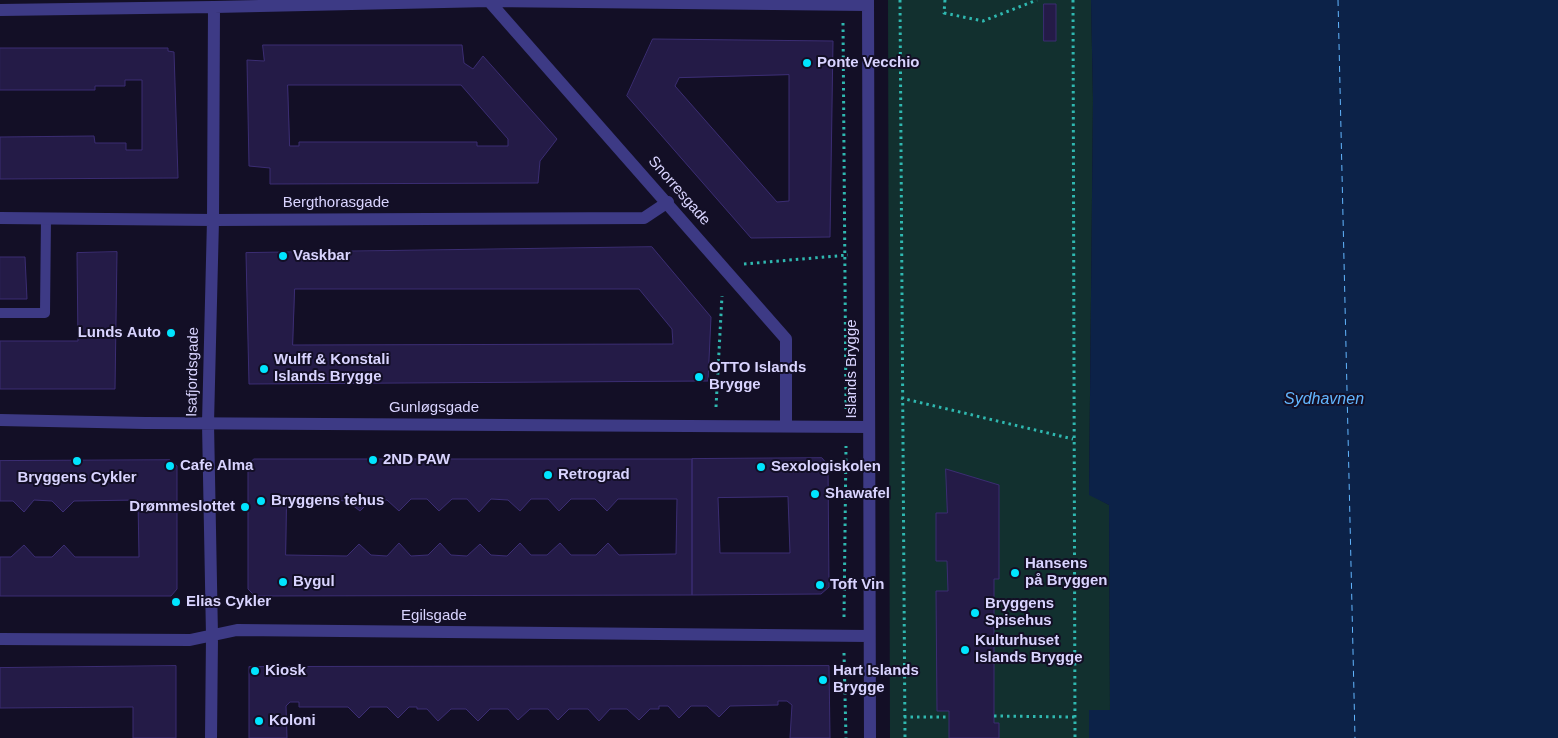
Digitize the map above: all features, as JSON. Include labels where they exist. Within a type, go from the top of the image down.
[{"type":"street","points":[[0,10],[489,1],[843,5],[868,3]]},
{"type":"street","name":"Snorresgade","points":[[489,1],[668,202],[786,339],[786,426]]},
{"type":"street","name":"Islands Brygge","points":[[868,3],[870,738]]},
{"type":"street","name":"Isafjordsgade","points":[[211,738],[212,636],[208,423],[213,220],[214,7]]},
{"type":"street","name":"Bergthorasgade","points":[[0,218],[213,220],[644,218],[668,202]]},
{"type":"street","name":"Gunløgsgade","points":[[0,420],[869,427]]},
{"type":"street","name":"Egilsgade","points":[[0,639],[190,640],[237,630],[869,636]]},
{"type":"lane","points":[[0,313],[45,313],[46,218]]},
{"type":"path","points":[[900,0],[904,738]]},
{"type":"path","points":[[945,0],[944,13],[983,21],[1037,0]]},
{"type":"path","points":[[1073,0],[1075,738]]},
{"type":"path","points":[[843,5],[846,255],[844,635],[846,738]]},
{"type":"path","points":[[715,426],[723,266],[868,253]]},
{"type":"path","points":[[901,398],[1073,439]]},
{"type":"path","points":[[994,716],[1075,717]]},
{"type":"path","points":[[904,717],[949,717]]},
{"type":"green space","points":[[888,0],[1091,0],[1093,99],[1089,494],[1109,505],[1110,710],[1096,710],[1192,738],[890,738]]},
{"type":"water","name":"Sydhavnen","points":[[1091,0],[1558,0],[1558,738],[1089,738],[1089,710],[1110,710],[1109,505],[1089,495],[1093,99]]},
{"type":"building","points":[[1044,4],[1056,4],[1056,41],[1044,41]]},
{"type":"building","points":[[653,39],[833,41],[830,237],[751,238],[627,96]],"holes":[[[789,75],[789,201],[777,202],[675,86],[679,78]]]},
{"type":"building","points":[[263,45],[462,45],[464,63],[473,69],[483,56],[557,139],[540,161],[538,183],[270,184],[270,168],[249,166],[247,60],[264,61]],"holes":[[[288,85],[461,85],[508,139],[508,146],[477,146],[477,142],[299,142],[299,146],[290,146]]]},
{"type":"building","points":[[0,48],[168,48],[168,51],[174,52],[178,178],[0,179],[0,137],[94,136],[95,143],[126,143],[126,150],[142,150],[142,80],[125,80],[125,86],[95,86],[95,90],[0,90]]},
{"type":"building","points":[[652,247],[711,317],[708,381],[249,384],[246,253]],"holes":[[[295,289],[639,289],[672,329],[673,344],[293,345]]]},
{"type":"building","points":[[117,252],[115,389],[0,389],[0,341],[78,341],[77,253]]},
{"type":"building","points":[[0,257],[25,257],[27,299],[0,299]]},
{"type":"building","points":[[822,458],[828,465],[829,587],[821,594],[692,595],[692,459]],"holes":[[[788,497],[790,553],[720,553],[718,498]]]},
{"type":"building","points":[[254,459],[692,459],[692,595],[255,596],[248,589],[248,466]],"holes":[[[287,498],[347,501],[360,511],[371,500],[387,500],[399,511],[411,499],[427,499],[439,511],[452,499],[467,499],[479,512],[491,499],[508,500],[520,511],[531,499],[548,499],[559,511],[571,499],[595,499],[607,511],[618,499],[677,499],[676,554],[619,555],[608,543],[596,555],[571,555],[560,543],[547,555],[531,555],[520,543],[507,556],[491,555],[480,544],[467,556],[451,555],[440,543],[428,555],[411,556],[399,543],[387,556],[371,555],[359,544],[347,556],[286,555]]]},
{"type":"building","points":[[170,460],[177,466],[177,589],[171,596],[0,596],[0,557],[11,557],[24,545],[35,557],[52,557],[64,545],[75,557],[139,557],[138,500],[74,501],[63,512],[52,501],[34,500],[24,512],[13,501],[0,501],[0,461]]},
{"type":"building","name":"Kulturhuset Islands Brygge","points":[[946,469],[999,485],[999,579],[994,579],[994,723],[999,723],[999,738],[949,738],[949,711],[937,711],[936,591],[948,591],[947,561],[936,561],[936,513],[947,513]]},
{"type":"building","points":[[176,666],[176,738],[133,738],[133,707],[0,708],[0,668]]},
{"type":"building","points":[[829,666],[830,738],[790,738],[792,705],[787,701],[778,701],[778,705],[730,706],[719,717],[707,706],[691,706],[679,718],[668,706],[659,706],[659,709],[650,709],[639,720],[627,709],[610,709],[599,721],[588,709],[569,709],[558,720],[548,709],[530,709],[518,720],[508,709],[490,709],[478,721],[466,709],[451,709],[438,721],[427,709],[409,707],[398,718],[387,707],[370,707],[359,718],[348,707],[299,707],[299,702],[290,702],[286,706],[287,738],[249,738],[249,667]]},
{"type":"ferry route","points":[[1338,0],[1355,738]]},
{"type":"place","name":"Ponte Vecchio","points":[[807,63]]},
{"type":"place","name":"Vaskbar","points":[[283,256]]},
{"type":"place","name":"Lunds Auto","points":[[171,333]]},
{"type":"place","name":"Wulff & Konstali Islands Brygge","points":[[264,369]]},
{"type":"place","name":"OTTO Islands Brygge","points":[[699,377]]},
{"type":"place","name":"2ND PAW","points":[[373,460]]},
{"type":"place","name":"Bryggens Cykler","points":[[77,461]]},
{"type":"place","name":"Cafe Alma","points":[[170,466]]},
{"type":"place","name":"Sexologiskolen","points":[[761,467]]},
{"type":"place","name":"Retrograd","points":[[548,475]]},
{"type":"place","name":"Shawafel","points":[[815,494]]},
{"type":"place","name":"Bryggens tehus","points":[[261,501]]},
{"type":"place","name":"Drømmeslottet","points":[[245,507]]},
{"type":"place","name":"Hansens på Bryggen","points":[[1015,573]]},
{"type":"place","name":"Bygul","points":[[283,582]]},
{"type":"place","name":"Toft Vin","points":[[820,585]]},
{"type":"place","name":"Elias Cykler","points":[[176,602]]},
{"type":"place","name":"Bryggens Spisehus","points":[[975,613]]},
{"type":"place","name":"Kulturhuset Islands Brygge","points":[[965,650]]},
{"type":"place","name":"Kiosk","points":[[255,671]]},
{"type":"place","name":"Hart Islands Brygge","points":[[823,680]]},
{"type":"place","name":"Koloni","points":[[259,721]]}]
